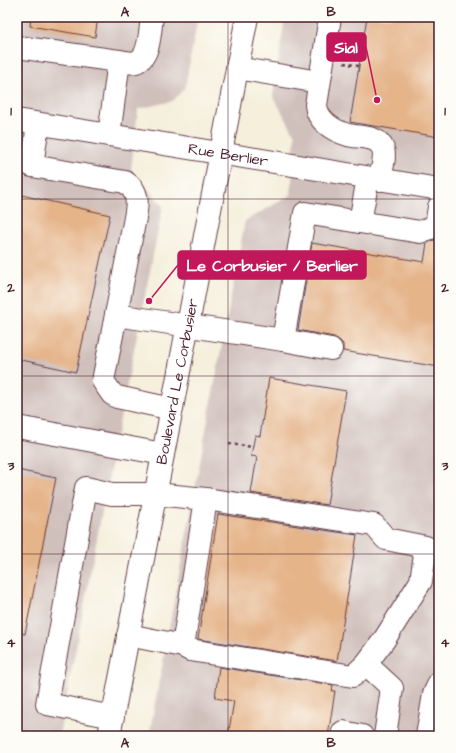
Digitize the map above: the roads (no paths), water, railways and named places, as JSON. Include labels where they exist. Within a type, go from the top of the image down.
[{"type":"street","points":[[17,47],[132,63],[143,57],[148,43],[152,17]]},
{"type":"street","points":[[330,17],[319,82],[316,105],[317,112],[320,117],[337,130],[374,140],[382,146],[384,151],[384,157],[374,179],[360,222]]},
{"type":"street","name":"Boulevard Le Corbusier","points":[[111,726],[246,21]]},
{"type":"street","points":[[109,135],[119,61]]},
{"type":"street","points":[[237,68],[319,82]]},
{"type":"street","name":"Rue Berlier","points":[[17,120],[439,189]]},
{"type":"street","points":[[38,124],[32,166],[125,182],[133,188],[136,193],[137,209],[103,381],[112,394],[117,397],[172,409]]},
{"type":"street","points":[[283,340],[305,213],[420,232],[437,217]]},
{"type":"street","points":[[116,315],[283,340],[331,349]]},
{"type":"street","points":[[17,427],[163,454]]},
{"type":"street","points":[[111,726],[47,704],[86,488],[112,494],[155,494],[206,499],[374,525],[386,538],[426,547],[420,581],[384,640],[366,664],[353,676],[190,650],[183,646],[128,635]]},
{"type":"street","points":[[183,646],[206,499]]},
{"type":"street","points":[[366,664],[392,688],[385,736]]},
{"type":"street","points":[[427,736],[434,694],[439,683]]},
{"type":"street","points":[[342,736],[343,732],[362,736]]},
{"type":"place","name":"Sial","points":[[377,100]]},
{"type":"place","name":"Le Corbusier / Berlier","points":[[149,301]]}]
